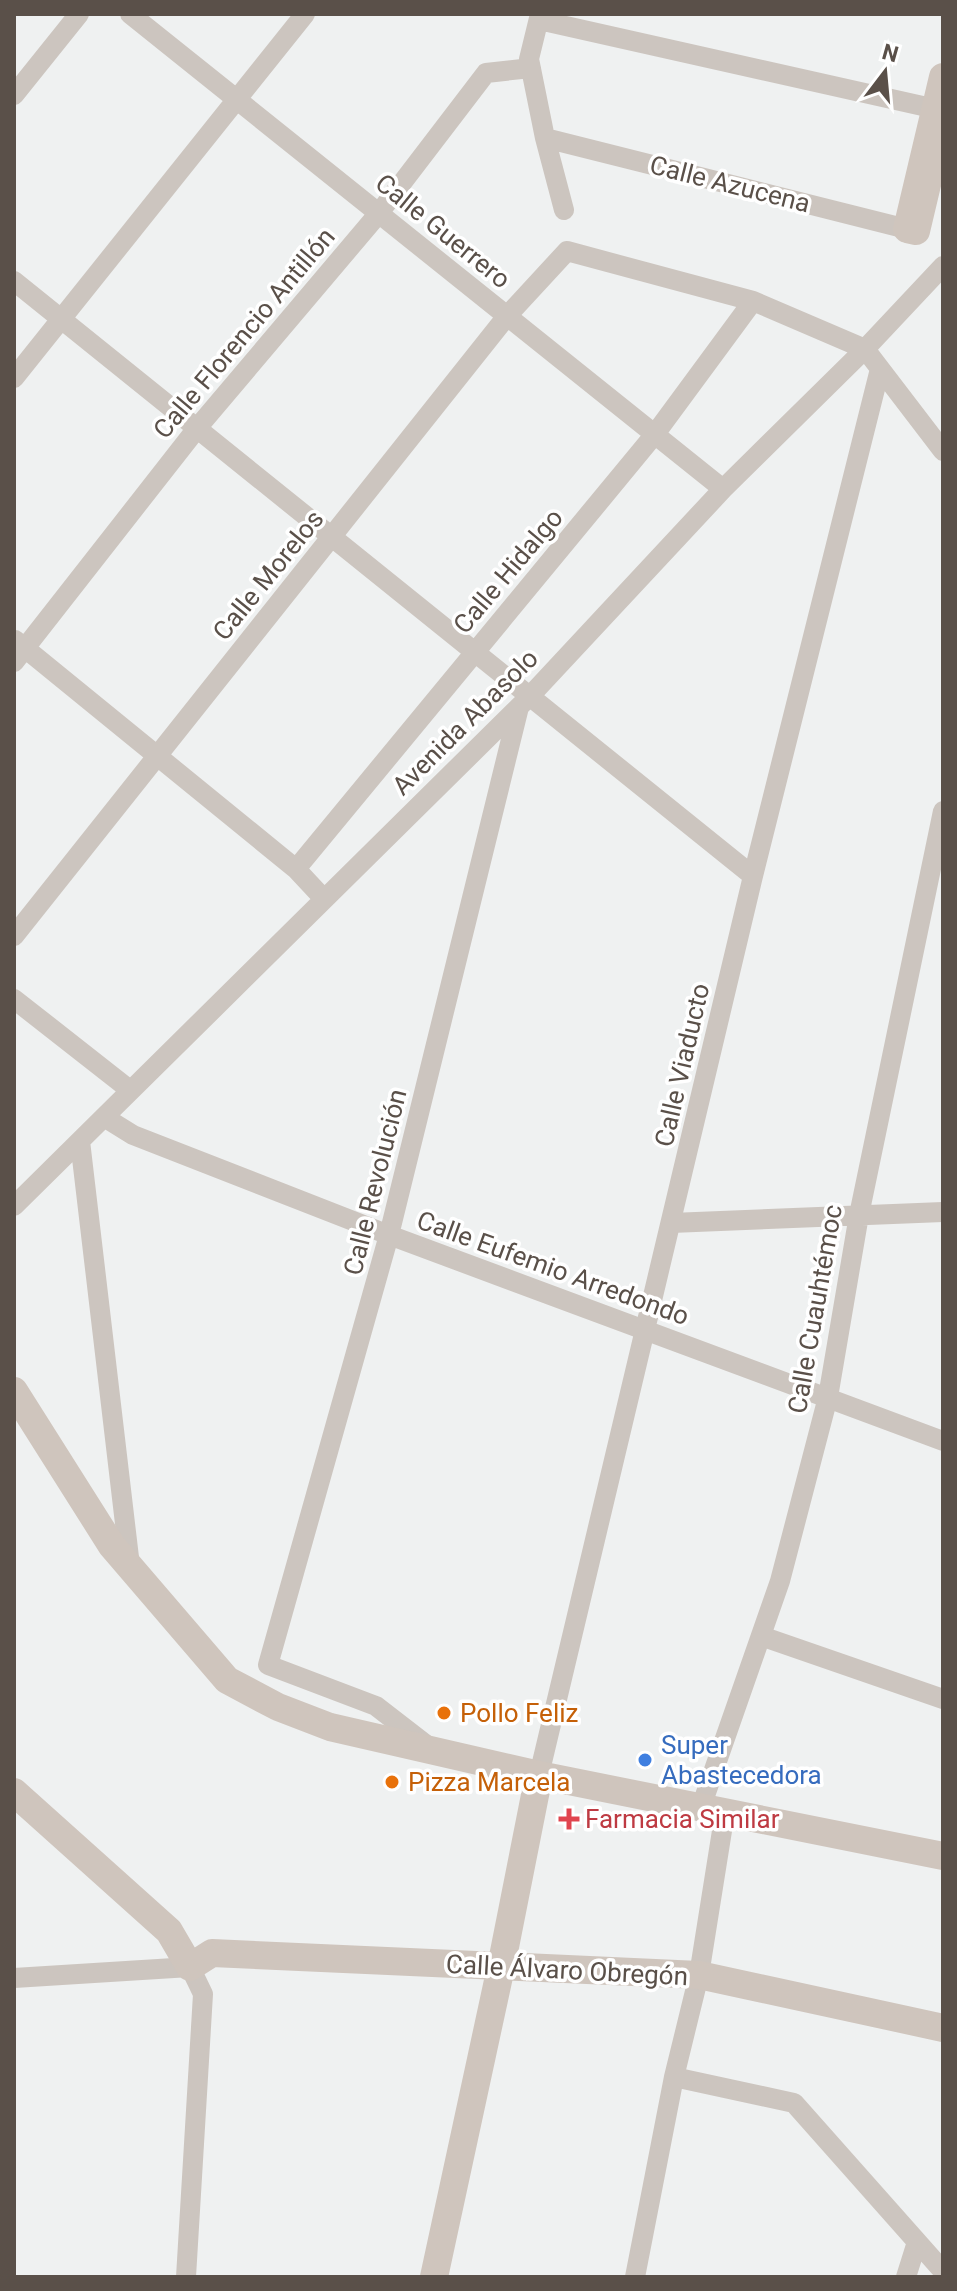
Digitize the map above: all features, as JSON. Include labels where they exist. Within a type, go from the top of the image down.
[{"type":"street","points":[[14,95],[79,14]]},
{"type":"street","name":"Calle Guerrero","points":[[130,14],[723,489]]},
{"type":"street","points":[[14,378],[305,14]]},
{"type":"street","points":[[564,210],[529,59],[540,17],[939,113]]},
{"type":"street","name":"Calle Florencio Antillón","points":[[18,650],[198,427],[379,213],[486,73],[531,68]]},
{"type":"street","points":[[911,230],[939,113],[943,77]]},
{"type":"street","name":"Calle Azucena","points":[[545,138],[911,230]]},
{"type":"street","name":"Calle Morelos","points":[[14,936],[507,316],[567,251],[753,301]]},
{"type":"street","name":"Avenida Abasolo","points":[[14,1206],[525,702],[723,489],[865,349],[943,266]]},
{"type":"street","points":[[14,281],[333,535],[475,652],[525,702],[753,876]]},
{"type":"street","points":[[753,301],[865,349],[943,451]]},
{"type":"street","name":"Calle Hidalgo","points":[[296,869],[655,434],[753,301]]},
{"type":"street","name":"Calle Viaducto","points":[[539,1775],[753,876],[880,369]]},
{"type":"street","points":[[18,650],[157,756],[296,869],[324,899]]},
{"type":"street","name":"Calle Revolución","points":[[432,1749],[376,1706],[268,1665],[389,1235],[525,702]]},
{"type":"street","name":"Calle Cuauhtémoc","points":[[635,2277],[674,2077],[699,1975],[713,1810],[761,1636],[780,1581],[828,1397],[859,1215],[943,811]]},
{"type":"street","points":[[14,999],[130,1090]]},
{"type":"street","name":"Calle Eufemio Arredondo","points":[[104,1117],[133,1135],[389,1235],[943,1441]]},
{"type":"street","points":[[80,1141],[130,1566]]},
{"type":"street","points":[[671,1223],[943,1212]]},
{"type":"street","points":[[14,1391],[112,1546],[227,1680],[278,1707],[330,1727],[539,1775],[943,1856]]},
{"type":"street","points":[[761,1636],[943,1699]]},
{"type":"street","points":[[434,2277],[539,1775]]},
{"type":"street","points":[[14,1792],[169,1931],[203,1994],[186,2277]]},
{"type":"street","name":"Calle Álvaro Obregón","points":[[190,1967],[212,1953],[699,1975],[943,2028]]},
{"type":"street","points":[[14,1978],[190,1967]]},
{"type":"street","points":[[674,2077],[794,2103],[943,2271]]},
{"type":"street","points":[[906,2277],[917,2242]]},
{"type":"place","name":"Pollo Feliz","points":[[444,1713]]},
{"type":"place","name":"Super Abastecedora","points":[[645,1760]]},
{"type":"place","name":"Pizza Marcela","points":[[392,1782]]},
{"type":"place","name":"Farmacia Similar","points":[[569,1819]]}]
